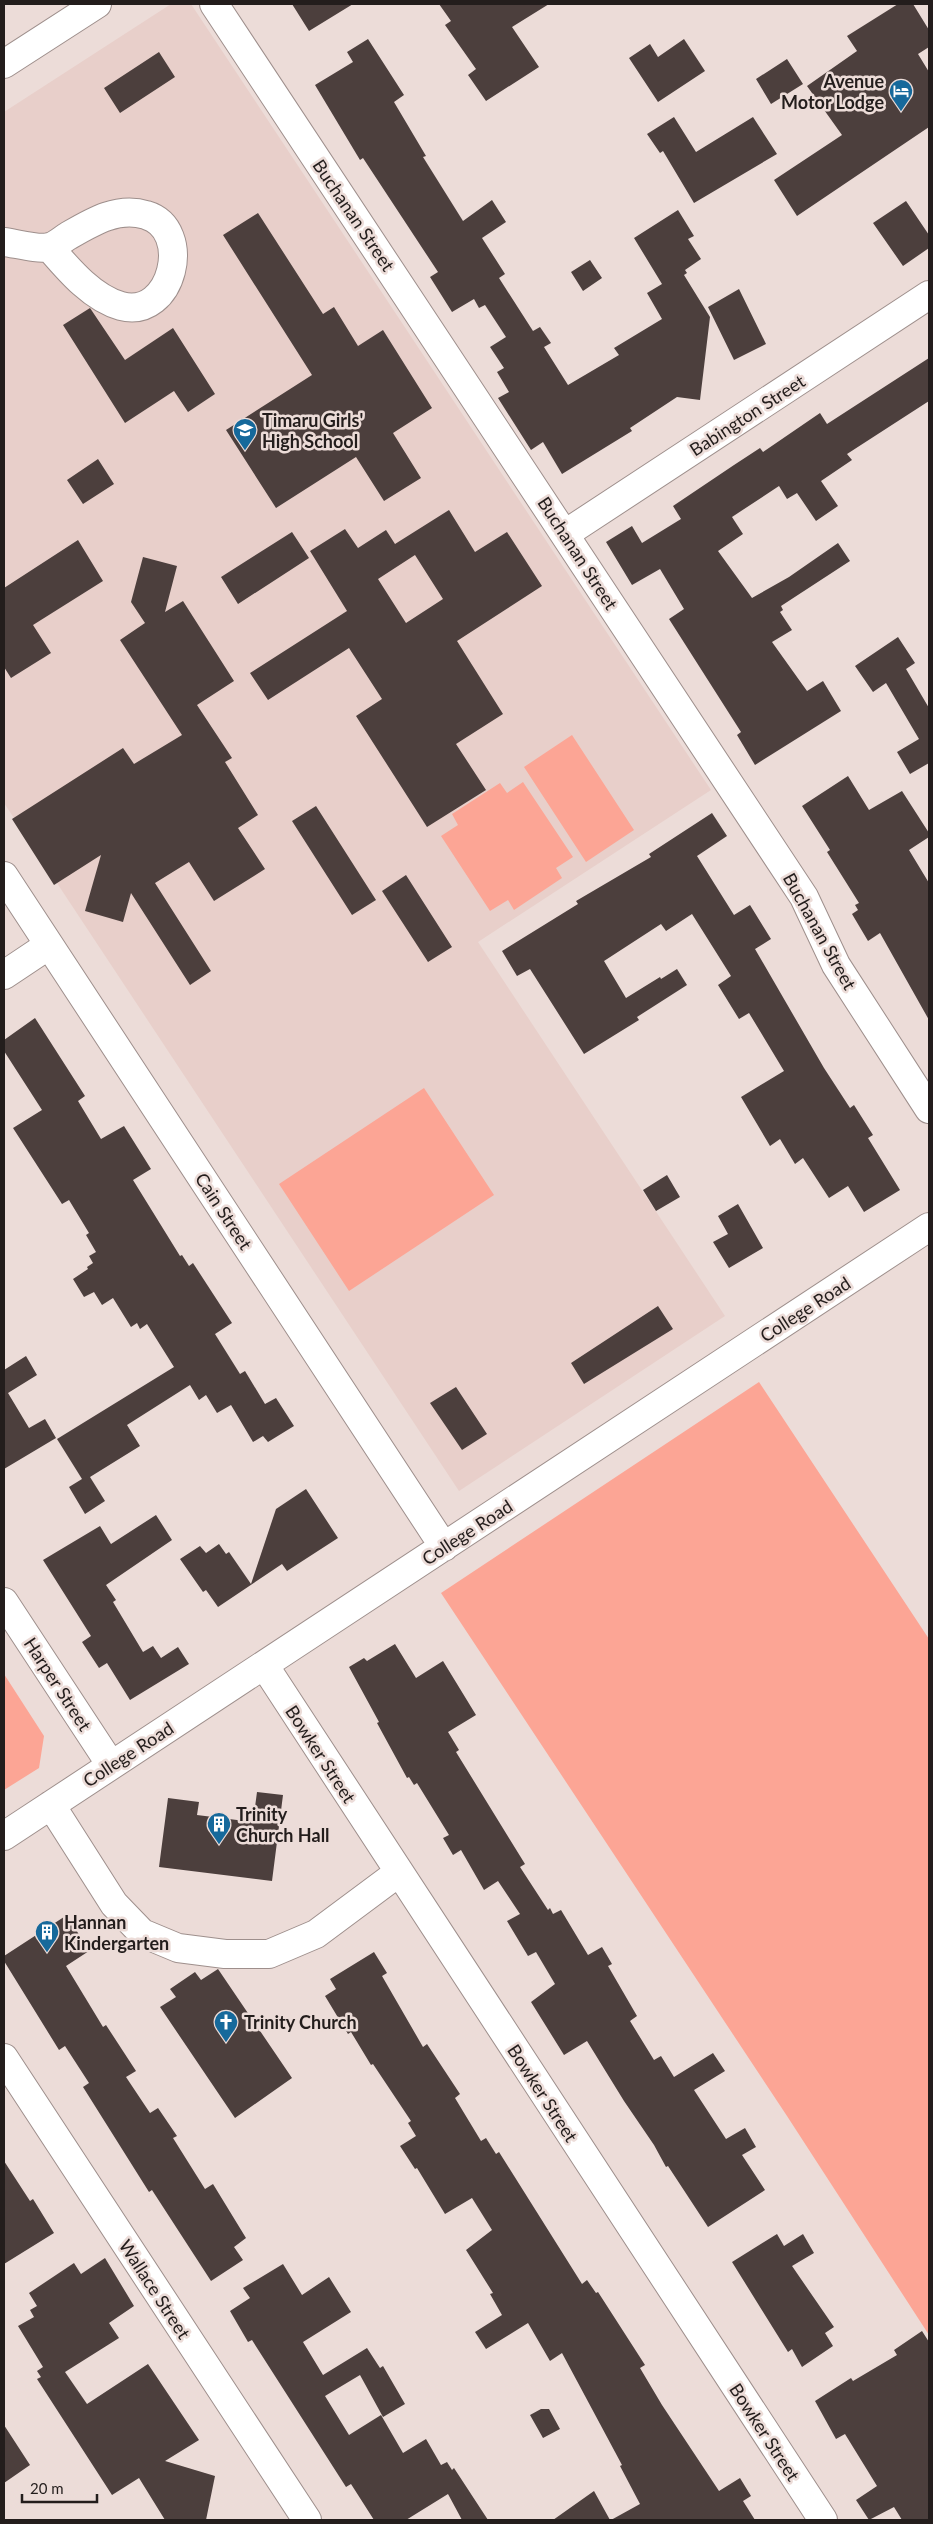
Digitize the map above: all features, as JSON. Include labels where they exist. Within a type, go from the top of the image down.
[{"type":"street","points":[[4,64],[97,4]]},
{"type":"street","name":"Buchanan Street","points":[[214,4],[804,897],[836,965],[929,1109]]},
{"type":"street","points":[[4,242],[48,248]]},
{"type":"street","name":"Babington Street","points":[[565,534],[929,295]]},
{"type":"street","name":"Cain Street","points":[[4,876],[444,1547]]},
{"type":"street","points":[[4,974],[49,945]]},
{"type":"street","name":"College Road","points":[[4,1836],[929,1228]]},
{"type":"street","name":"Harper Street","points":[[4,1602],[111,1765]]},
{"type":"street","name":"Bowker Street","points":[[264,1665],[398,1874],[823,2520]]},
{"type":"street","points":[[52,1805],[114,1904],[142,1933],[178,1948],[225,1954],[269,1954],[316,1934],[398,1874]]},
{"type":"street","name":"Wallace Street","points":[[4,2058],[307,2520]]},
{"type":"shaded area","name":"Timaru Girls' High School","points":[[171,4],[191,4],[711,790],[478,942],[725,1316],[459,1491],[4,803],[4,112]]},
{"type":"shaded area","points":[[572,735],[634,830],[586,862],[524,767]]},
{"type":"shaded area","points":[[523,782],[573,857],[556,868],[562,878],[514,910],[508,900],[490,911],[441,836],[458,825],[452,814],[500,783],[507,793]]},
{"type":"shaded area","points":[[424,1088],[494,1195],[349,1291],[279,1184]]},
{"type":"shaded area","points":[[759,1382],[929,1639],[929,2335],[787,2116],[441,1593]]},
{"type":"shaded area","points":[[4,1674],[44,1736],[39,1768],[4,1790]]},
{"type":"building","points":[[292,4],[353,4],[309,31]]},
{"type":"building","points":[[439,4],[549,4],[512,27],[539,67],[486,101],[468,75],[476,69],[445,25],[451,21]]},
{"type":"building","points":[[898,4],[913,4],[929,30],[929,47],[918,54],[929,72],[929,127],[797,216],[774,180],[842,135],[807,86],[857,51],[847,36]]},
{"type":"building","points":[[368,39],[404,95],[394,102],[426,156],[423,157],[463,221],[492,200],[506,222],[482,238],[505,274],[499,278],[533,331],[540,327],[551,343],[544,347],[568,385],[619,355],[614,348],[662,319],[647,293],[662,284],[634,238],[678,210],[694,236],[688,239],[701,259],[685,270],[687,273],[684,275],[710,317],[700,400],[677,397],[630,428],[632,431],[562,474],[543,442],[531,450],[498,398],[509,392],[497,372],[504,368],[490,347],[506,337],[485,305],[479,308],[474,299],[452,312],[430,277],[438,272],[363,158],[360,160],[315,85],[353,62],[347,52]]},
{"type":"building","points":[[684,39],[705,71],[658,102],[629,58],[650,44],[658,57]]},
{"type":"building","points":[[159,52],[175,77],[120,113],[104,88]]},
{"type":"building","points":[[787,59],[803,84],[771,104],[756,79]]},
{"type":"building","points":[[674,117],[696,152],[753,117],[777,154],[694,203],[663,151],[660,153],[647,134]]},
{"type":"building","points":[[906,201],[929,235],[929,248],[903,266],[873,223]]},
{"type":"building","points":[[258,213],[323,314],[334,307],[358,346],[383,330],[432,408],[393,433],[421,478],[384,501],[356,457],[276,508],[226,430],[312,375],[223,235]]},
{"type":"building","points":[[590,260],[602,278],[583,291],[571,272]]},
{"type":"building","points":[[739,289],[766,344],[734,360],[708,307]]},
{"type":"building","points":[[90,308],[125,360],[173,328],[215,394],[188,412],[174,391],[125,423],[63,325]]},
{"type":"building","points":[[929,358],[929,401],[847,454],[852,460],[821,481],[838,506],[816,521],[797,493],[787,499],[779,486],[732,517],[743,534],[718,551],[752,598],[789,577],[838,543],[850,561],[781,606],[783,610],[780,612],[792,630],[772,642],[807,691],[823,681],[841,711],[755,765],[737,735],[741,732],[669,619],[684,609],[660,569],[632,585],[606,542],[632,526],[642,543],[681,519],[673,506],[760,448],[763,452],[820,413],[827,424]]},
{"type":"building","points":[[98,459],[114,484],[83,504],[67,480]]},
{"type":"building","points":[[449,510],[475,552],[507,532],[542,586],[457,641],[503,714],[456,744],[486,790],[427,827],[356,716],[382,699],[349,648],[268,700],[250,673],[347,611],[310,551],[345,529],[358,548],[386,530],[395,544]],"holes":[[[415,555],[443,599],[406,623],[378,579]]]},
{"type":"building","points":[[292,532],[309,558],[238,604],[221,577]]},
{"type":"building","points":[[78,540],[103,581],[33,625],[51,653],[11,678],[4,667],[4,588]]},
{"type":"building","points":[[143,557],[177,566],[165,612],[183,601],[234,681],[197,705],[232,758],[225,762],[258,815],[238,828],[265,869],[214,901],[189,862],[155,883],[211,971],[190,985],[131,893],[123,922],[85,911],[101,855],[54,885],[12,819],[123,748],[134,764],[182,735],[120,640],[145,623],[131,602]]},
{"type":"building","points":[[898,637],[915,663],[906,669],[929,708],[929,763],[910,774],[897,752],[919,739],[886,683],[873,692],[855,666]]},
{"type":"building","points":[[848,776],[869,810],[902,791],[929,833],[929,837],[909,850],[929,883],[929,1020],[880,933],[868,941],[852,914],[858,910],[855,905],[859,903],[827,852],[830,850],[802,806]]},
{"type":"building","points":[[316,806],[376,900],[352,915],[292,821]]},
{"type":"building","points":[[712,813],[727,836],[697,856],[734,915],[750,905],[771,939],[755,949],[824,1068],[850,1108],[854,1105],[873,1135],[868,1138],[900,1190],[864,1212],[848,1186],[829,1198],[803,1158],[795,1164],[780,1139],[770,1146],[741,1097],[784,1071],[749,1013],[739,1019],[718,985],[731,976],[692,914],[666,931],[661,924],[604,961],[626,998],[677,969],[687,985],[637,1017],[639,1020],[584,1054],[530,969],[517,976],[502,951],[578,904],[576,901],[651,857],[649,854]]},
{"type":"building","points":[[406,875],[452,947],[428,962],[382,891]]},
{"type":"building","points":[[35,1018],[85,1096],[78,1101],[101,1139],[124,1126],[151,1169],[133,1180],[180,1256],[182,1255],[189,1266],[193,1263],[232,1323],[215,1334],[240,1374],[245,1371],[265,1404],[276,1398],[294,1426],[268,1442],[263,1436],[253,1442],[231,1405],[217,1413],[206,1395],[199,1400],[190,1385],[127,1425],[140,1446],[90,1477],[105,1501],[85,1514],[69,1487],[82,1479],[57,1439],[174,1367],[147,1324],[140,1329],[137,1323],[131,1327],[113,1298],[102,1305],[94,1292],[84,1297],[73,1279],[88,1269],[87,1267],[93,1263],[89,1256],[96,1252],[86,1235],[89,1233],[69,1200],[62,1204],[13,1128],[42,1110],[4,1051],[4,1040]]},
{"type":"building","points":[[667,1175],[680,1197],[656,1211],[643,1190]]},
{"type":"building","points":[[738,1204],[763,1248],[729,1268],[713,1242],[728,1234],[718,1216]]},
{"type":"building","points":[[658,1306],[673,1329],[584,1384],[571,1363]]},
{"type":"building","points":[[26,1356],[37,1375],[8,1393],[29,1428],[45,1419],[56,1438],[4,1469],[4,1370]]},
{"type":"building","points":[[456,1387],[487,1434],[462,1450],[430,1403]]},
{"type":"building","points":[[306,1489],[338,1538],[287,1571],[282,1564],[218,1607],[206,1590],[203,1592],[180,1559],[200,1546],[206,1553],[219,1544],[226,1554],[229,1552],[251,1584],[276,1509]]},
{"type":"building","points":[[156,1515],[172,1540],[106,1585],[116,1600],[113,1602],[143,1652],[153,1646],[161,1658],[178,1647],[189,1664],[130,1700],[107,1663],[99,1668],[82,1642],[91,1636],[43,1560],[100,1526],[111,1544]]},
{"type":"building","points":[[395,1644],[416,1678],[443,1661],[476,1715],[448,1732],[459,1750],[456,1752],[525,1864],[520,1867],[548,1910],[550,1908],[553,1914],[561,1910],[588,1955],[602,1947],[612,1964],[608,1966],[637,2016],[630,2021],[654,2060],[661,2056],[674,2077],[713,2053],[725,2071],[694,2090],[726,2139],[745,2128],[756,2147],[742,2155],[765,2190],[708,2227],[668,2166],[666,2167],[654,2145],[587,2041],[564,2055],[531,2002],[555,1984],[536,1952],[528,1956],[507,1921],[520,1914],[498,1881],[484,1890],[461,1850],[453,1855],[443,1838],[449,1835],[417,1783],[414,1785],[409,1777],[407,1778],[377,1723],[379,1722],[349,1667],[364,1658],[367,1661]]},
{"type":"building","name":"Trinity Church Hall","points":[[257,1792],[283,1795],[272,1881],[159,1867],[168,1798],[199,1802],[197,1815],[253,1822]]},
{"type":"building","points":[[67,1915],[89,1951],[66,1966],[103,2027],[106,2025],[136,2071],[126,2077],[150,2113],[158,2108],[177,2136],[173,2138],[205,2189],[213,2184],[246,2238],[234,2247],[243,2260],[211,2281],[152,2190],[149,2192],[83,2087],[89,2083],[65,2046],[59,2050],[4,1961],[4,1956]]},
{"type":"building","points":[[374,1952],[387,1973],[382,1976],[423,2047],[427,2044],[460,2094],[455,2098],[481,2141],[486,2138],[496,2154],[499,2152],[582,2284],[587,2280],[596,2293],[598,2292],[645,2365],[640,2368],[662,2405],[719,2491],[740,2478],[751,2496],[743,2501],[755,2520],[611,2520],[640,2504],[620,2466],[622,2465],[562,2353],[550,2361],[528,2323],[486,2349],[475,2332],[502,2315],[490,2294],[493,2293],[466,2250],[492,2230],[472,2198],[445,2214],[417,2168],[415,2169],[400,2146],[416,2136],[408,2123],[411,2121],[373,2064],[371,2065],[351,2032],[348,2034],[325,1996],[336,1989],[330,1979]]},
{"type":"building","name":"Trinity Church","points":[[218,1969],[292,2078],[235,2118],[160,2007],[176,1997],[170,1989],[195,1972],[201,1980]]},
{"type":"building","points":[[4,2161],[30,2201],[33,2199],[54,2233],[4,2264]]},
{"type":"building","points":[[777,2234],[784,2246],[803,2234],[814,2253],[792,2266],[834,2327],[825,2333],[833,2346],[802,2367],[792,2349],[788,2352],[732,2262]]},
{"type":"building","points":[[105,2258],[134,2306],[109,2323],[119,2338],[65,2372],[87,2404],[148,2364],[199,2440],[165,2461],[215,2476],[206,2520],[165,2520],[139,2478],[112,2495],[37,2379],[41,2377],[37,2371],[43,2367],[18,2326],[34,2317],[30,2310],[37,2306],[29,2293],[74,2263],[81,2274]]},
{"type":"building","points":[[283,2264],[302,2295],[329,2277],[351,2312],[303,2342],[323,2375],[367,2348],[380,2368],[383,2366],[405,2404],[383,2417],[360,2375],[325,2396],[349,2435],[381,2415],[403,2453],[426,2439],[441,2465],[447,2462],[452,2470],[454,2468],[488,2520],[462,2520],[448,2494],[406,2520],[374,2520],[351,2484],[346,2487],[252,2340],[248,2342],[230,2311],[250,2298],[243,2288]]},
{"type":"building","points":[[922,2331],[929,2342],[929,2520],[902,2520],[894,2507],[869,2520],[856,2500],[877,2486],[845,2434],[836,2439],[815,2401],[851,2378],[853,2381],[897,2355],[894,2350]]},
{"type":"building","points":[[541,2409],[549,2409],[560,2429],[543,2438],[530,2415]]},
{"type":"building","points":[[4,2425],[30,2465],[4,2483]]},
{"type":"building","points":[[594,2491],[610,2520],[553,2520]]},
{"type":"place","name":"Avenue Motor Lodge","points":[[901,112]]},
{"type":"place","name":"Timaru Girls' High School","points":[[245,451]]},
{"type":"place","name":"Trinity Church Hall","points":[[219,1845]]},
{"type":"place","name":"Hannan Kindergarten","points":[[47,1953]]},
{"type":"place","name":"Trinity Church","points":[[226,2043]]}]
